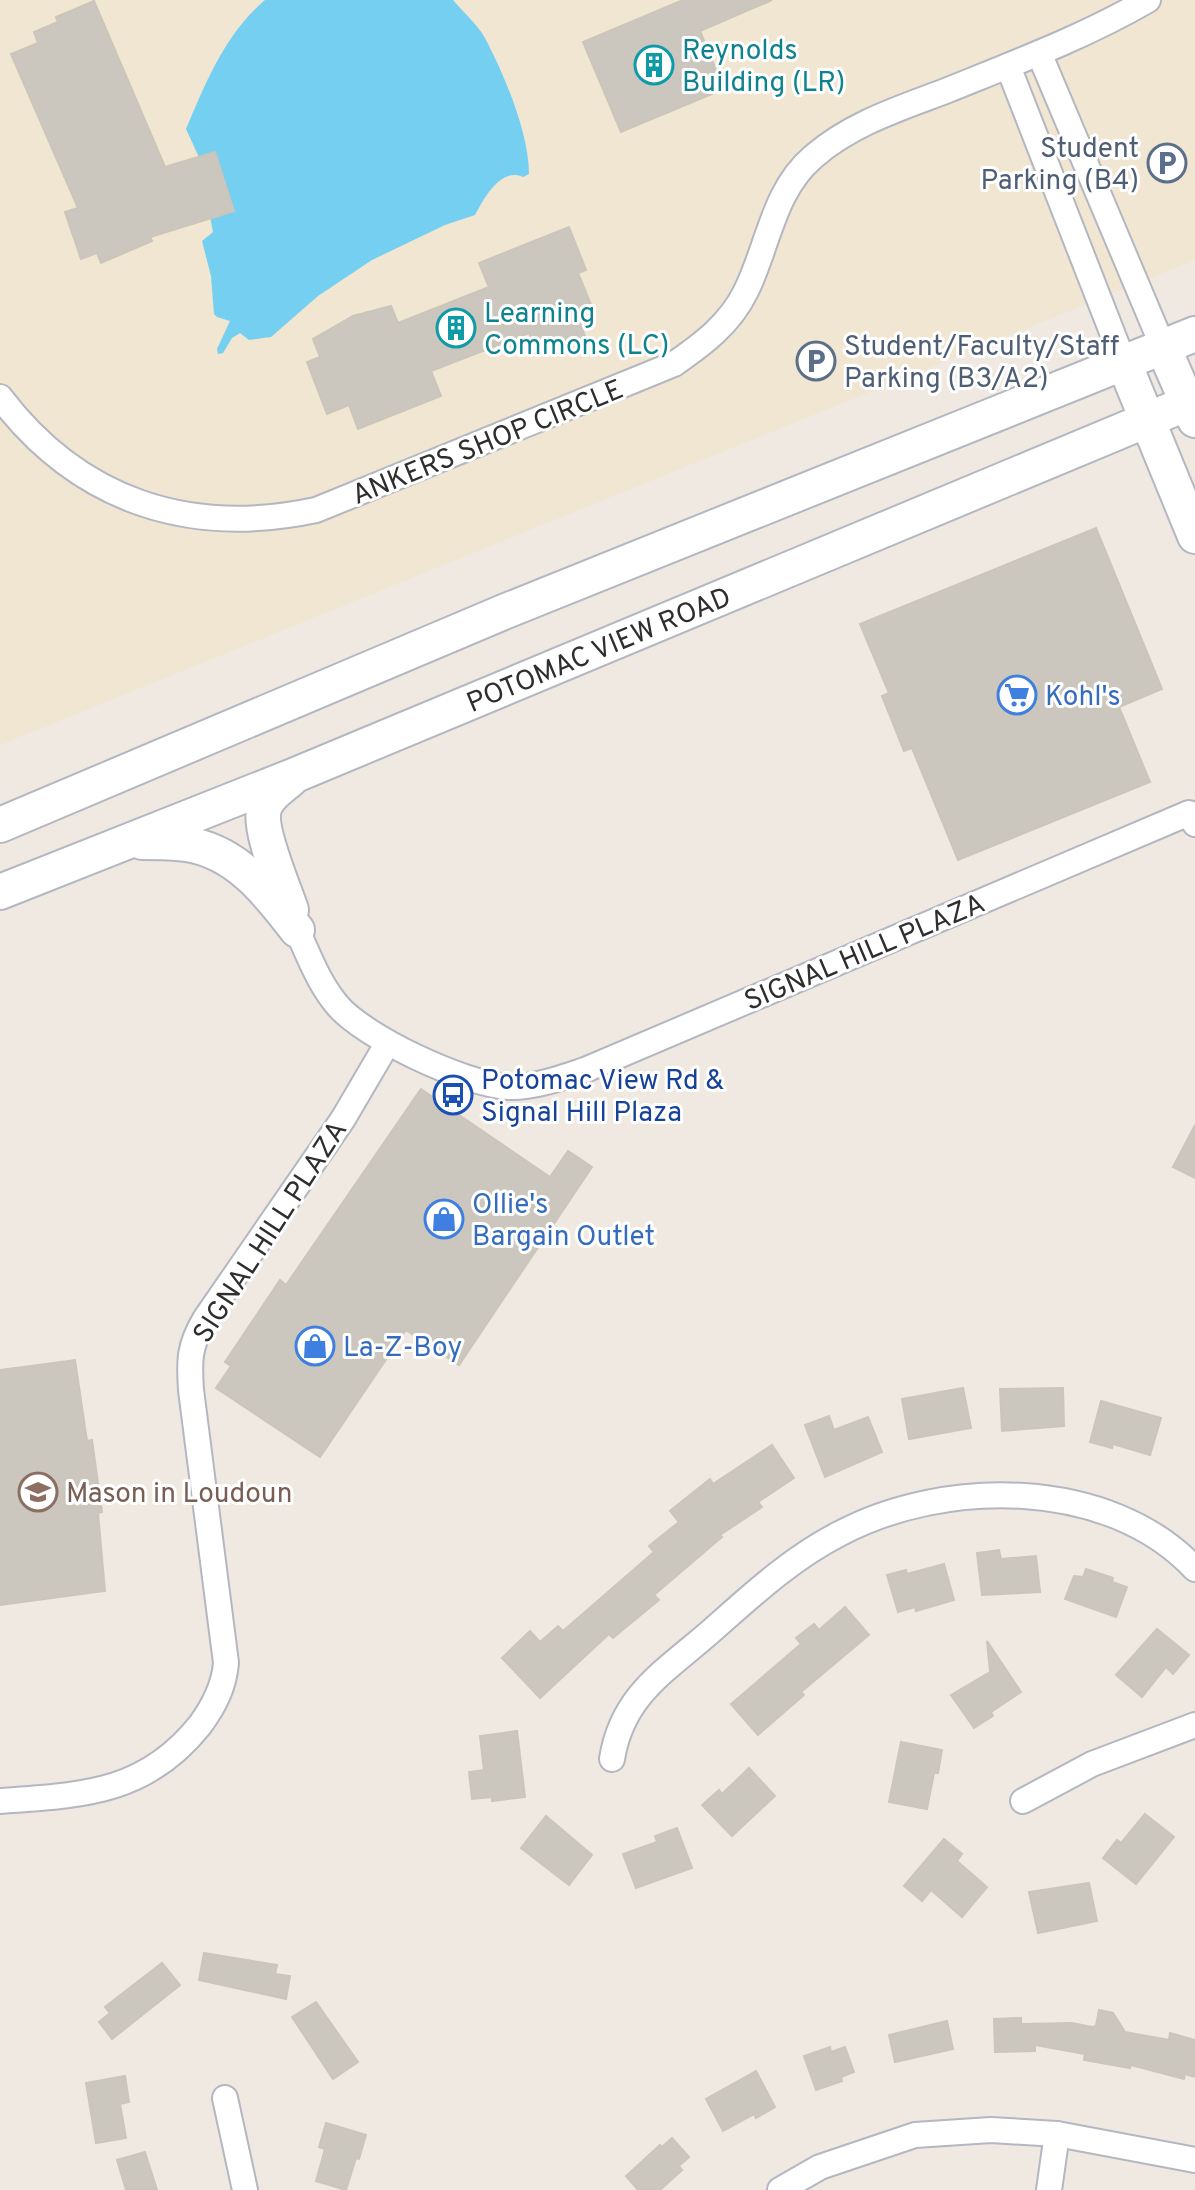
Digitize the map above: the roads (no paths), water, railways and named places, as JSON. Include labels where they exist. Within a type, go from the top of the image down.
[{"type":"main road","points":[[0,825],[506,611],[1195,334]]},
{"type":"main road","points":[[1163,347],[1193,407]]},
{"type":"main road","points":[[1124,363],[1195,536]]},
{"type":"main road","name":"POTOMAC VIEW ROAD","points":[[0,892],[293,776],[1147,419],[1193,407]]},
{"type":"main road","points":[[293,776],[271,796],[263,813],[297,930]]},
{"type":"main road","points":[[134,841],[188,844],[214,852],[256,880],[297,930]]},
{"type":"street","name":"ANKERS SHOP CIRCLE","points":[[0,397],[33,436],[79,473],[112,491],[155,508],[221,520],[282,517],[316,510],[674,364],[706,342],[734,311],[746,292],[787,188],[811,158],[851,128],[1092,32],[1148,0]]},
{"type":"street","points":[[1039,53],[1163,347]]},
{"type":"street","points":[[1008,66],[1124,363]]},
{"type":"street","name":"SIGNAL HILL PLAZA","points":[[297,930],[321,982],[338,1006],[369,1033],[387,1044],[486,1083],[509,1087],[558,1079],[585,1070],[1189,813],[1195,824]]},
{"type":"street","name":"SIGNAL HILL PLAZA","points":[[0,1801],[56,1796],[134,1779],[163,1763],[183,1746],[213,1707],[225,1676],[226,1663],[189,1354],[194,1337],[205,1319],[343,1119],[387,1044]]},
{"type":"street","points":[[612,1759],[616,1736],[627,1710],[646,1688],[761,1587],[802,1556],[876,1516],[918,1505],[987,1495],[1034,1496],[1095,1507],[1158,1538],[1195,1569]]},
{"type":"street","points":[[1023,1801],[1092,1764],[1195,1725]]},
{"type":"street","points":[[225,2098],[245,2190]]},
{"type":"street","points":[[780,2190],[820,2167],[915,2135],[991,2130],[1057,2134],[1195,2160]]},
{"type":"street","points":[[1049,2190],[1057,2134]]},
{"type":"water","points":[[265,0],[453,0],[482,33],[500,69],[520,122],[529,174],[523,177],[507,176],[500,180],[475,215],[445,225],[372,260],[318,296],[271,337],[249,340],[240,333],[232,338],[223,353],[218,354],[217,349],[230,321],[214,314],[211,276],[202,241],[213,232],[198,155],[186,129],[209,76],[228,43]]},
{"type":"place","name":"Reynolds Building (LR)","points":[[654,65]]},
{"type":"place","name":"Student Parking (B4)","points":[[1167,163]]},
{"type":"place","name":"Learning Commons (LC)","points":[[456,328]]},
{"type":"place","name":"Student/Faculty/Staff Parking (B3/A2)","points":[[816,361]]},
{"type":"place","name":"Kohl's","points":[[1017,695]]},
{"type":"place","name":"Potomac View Rd & Signal Hill Plaza","points":[[453,1095]]},
{"type":"place","name":"Ollie's Bargain Outlet","points":[[444,1219]]},
{"type":"place","name":"La-Z-Boy","points":[[315,1346]]},
{"type":"place","name":"Mason in Loudoun","points":[[38,1492]]}]
